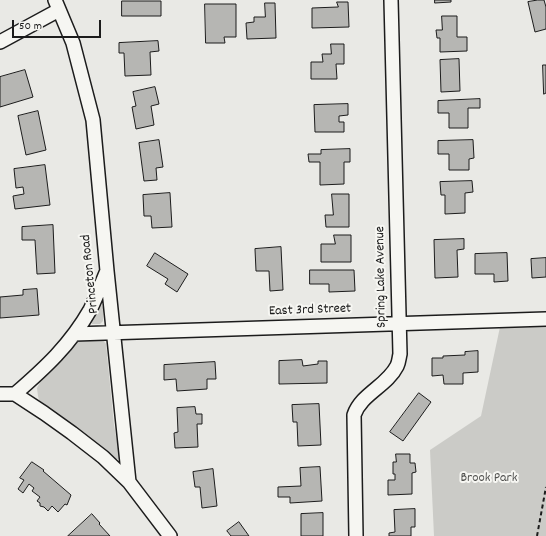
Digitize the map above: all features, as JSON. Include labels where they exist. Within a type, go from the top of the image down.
[{"type":"street","name":"Spring Lake Avenue","points":[[356,536],[354,415],[357,407],[389,378],[397,365],[400,354],[391,0]]},
{"type":"street","points":[[0,42],[57,5]]},
{"type":"street","name":"Princeton Road","points":[[57,5],[73,43],[93,120],[129,482]]},
{"type":"street","points":[[15,394],[52,361],[74,334],[90,308],[107,271]]},
{"type":"street","name":"East 3rd Street","points":[[74,334],[546,320]]},
{"type":"street","points":[[0,394],[15,394],[72,433],[103,457],[129,482],[170,536]]},
{"type":"path","points":[[537,536],[546,486]]},
{"type":"green space","points":[[101,304],[103,307],[103,321],[100,324],[92,324],[91,320]]},
{"type":"green space","name":"Brook Park","points":[[546,326],[546,536],[434,536],[430,450],[481,416],[500,327]]},
{"type":"green space","points":[[81,340],[103,340],[106,344],[114,425],[120,459],[116,459],[92,439],[39,400],[37,388],[41,380],[55,368],[74,344]]},
{"type":"building","points":[[435,0],[451,0],[451,2],[435,3]]},
{"type":"building","points":[[544,0],[546,7],[546,29],[535,32],[528,2]]},
{"type":"building","points":[[122,1],[161,1],[161,16],[122,16]]},
{"type":"building","points":[[337,2],[348,2],[349,27],[312,28],[312,8],[338,7]]},
{"type":"building","points":[[265,3],[275,3],[276,38],[247,39],[246,23],[254,22],[254,17],[265,17]]},
{"type":"building","points":[[205,4],[236,4],[236,37],[224,37],[225,43],[206,43]]},
{"type":"building","points":[[442,16],[457,16],[457,37],[467,37],[467,51],[440,52],[440,38],[437,38],[436,30],[442,30]]},
{"type":"building","points":[[158,41],[159,51],[150,52],[151,75],[125,76],[124,53],[119,53],[119,43]]},
{"type":"building","points":[[331,44],[344,44],[344,64],[336,64],[337,79],[311,79],[311,62],[323,62],[322,54],[331,54]]},
{"type":"building","points":[[459,59],[460,91],[441,92],[440,60]]},
{"type":"building","points":[[543,65],[546,65],[546,93],[544,94]]},
{"type":"building","points":[[25,70],[33,97],[0,107],[0,77]]},
{"type":"building","points":[[155,87],[159,104],[151,106],[154,125],[136,129],[132,107],[136,106],[133,92]]},
{"type":"building","points":[[480,99],[480,108],[468,108],[468,128],[449,128],[449,113],[438,113],[438,101]]},
{"type":"building","points":[[348,104],[348,115],[339,116],[339,122],[344,122],[344,132],[315,132],[314,105]]},
{"type":"building","points":[[38,111],[46,150],[26,155],[18,116]]},
{"type":"building","points":[[159,140],[163,167],[156,168],[157,180],[144,181],[139,143]]},
{"type":"building","points":[[473,140],[474,158],[469,159],[469,170],[449,170],[449,154],[438,154],[438,141]]},
{"type":"building","points":[[350,149],[350,162],[344,162],[344,184],[320,185],[320,162],[309,162],[308,154],[321,154],[321,150]]},
{"type":"building","points":[[45,165],[50,205],[15,209],[13,196],[24,194],[23,187],[16,188],[14,169]]},
{"type":"building","points":[[472,181],[473,192],[465,193],[465,213],[445,214],[445,195],[441,195],[440,182]]},
{"type":"building","points":[[170,193],[172,227],[152,228],[151,216],[144,216],[143,195]]},
{"type":"building","points":[[332,194],[349,194],[349,227],[326,227],[325,215],[333,215]]},
{"type":"building","points":[[53,225],[55,273],[37,274],[35,240],[22,240],[22,227]]},
{"type":"building","points":[[334,235],[351,235],[351,262],[321,262],[321,244],[335,244]]},
{"type":"building","points":[[464,239],[464,249],[457,250],[458,277],[435,278],[434,240]]},
{"type":"building","points":[[281,247],[283,290],[270,291],[269,271],[256,271],[255,249]]},
{"type":"building","points":[[155,253],[188,274],[177,292],[165,284],[168,279],[147,266]]},
{"type":"building","points":[[507,253],[508,281],[494,282],[494,274],[475,274],[475,254]]},
{"type":"building","points":[[546,258],[546,277],[532,278],[531,259]]},
{"type":"building","points":[[310,270],[354,270],[355,291],[329,292],[329,284],[310,284]]},
{"type":"building","points":[[37,289],[39,315],[0,318],[0,297],[23,295],[23,290]]},
{"type":"building","points":[[478,351],[478,372],[463,373],[463,384],[444,384],[443,375],[432,376],[432,358],[465,355],[465,352]]},
{"type":"building","points":[[302,360],[303,366],[318,364],[318,361],[327,361],[327,383],[279,384],[279,361]]},
{"type":"building","points":[[215,362],[216,379],[207,379],[207,389],[177,391],[176,379],[164,380],[164,365]]},
{"type":"building","points":[[419,393],[431,402],[403,441],[390,432]]},
{"type":"building","points":[[319,404],[321,445],[298,446],[297,422],[293,422],[292,405]]},
{"type":"building","points":[[195,407],[196,414],[202,414],[202,424],[197,424],[198,447],[175,448],[174,433],[178,432],[177,408]]},
{"type":"building","points":[[396,454],[410,454],[410,463],[415,463],[416,472],[412,473],[412,494],[388,495],[388,480],[395,480],[395,474],[393,474],[393,462],[396,462]]},
{"type":"building","points":[[32,462],[44,470],[43,471],[71,495],[67,505],[65,504],[58,512],[52,506],[48,511],[44,507],[40,506],[40,503],[37,501],[40,497],[32,491],[34,488],[29,484],[23,493],[18,489],[24,480],[20,478]]},
{"type":"building","points":[[320,467],[322,501],[290,503],[290,497],[278,497],[278,487],[301,486],[300,468]]},
{"type":"building","points":[[213,469],[217,506],[202,508],[200,487],[195,487],[193,472]]},
{"type":"building","points":[[415,509],[415,527],[411,527],[411,536],[389,536],[389,533],[395,532],[394,510]]},
{"type":"building","points":[[323,513],[323,536],[301,536],[301,514]]},
{"type":"building","points":[[92,514],[110,536],[68,536]]},
{"type":"building","points":[[239,522],[249,536],[231,536],[227,531]]}]
